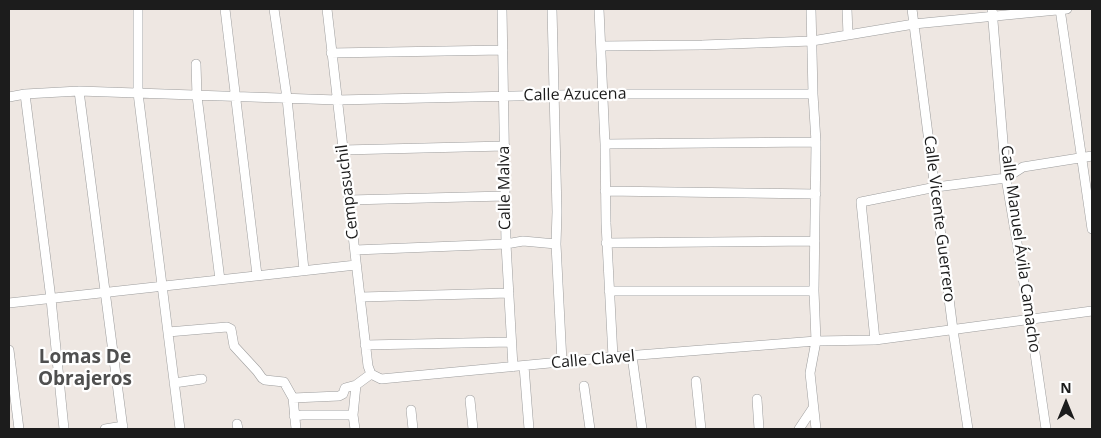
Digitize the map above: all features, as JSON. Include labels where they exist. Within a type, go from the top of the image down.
[{"type":"street","points":[[138,9],[138,93],[180,429]]},
{"type":"street","points":[[225,9],[257,275]]},
{"type":"street","points":[[274,9],[287,98],[304,270]]},
{"type":"street","name":"Cempasuchil","points":[[327,9],[365,345],[371,374]]},
{"type":"street","name":"Calle Malva","points":[[502,9],[506,244],[513,367]]},
{"type":"street","points":[[552,9],[555,95],[556,244],[562,362]]},
{"type":"street","points":[[599,9],[605,144],[606,243],[612,357]]},
{"type":"street","points":[[811,9],[816,142],[814,291],[816,342],[810,373],[816,429]]},
{"type":"street","points":[[847,9],[848,35]]},
{"type":"street","name":"Calle Vicente Guerrero","points":[[912,9],[953,330],[968,429]]},
{"type":"street","points":[[601,46],[812,41],[993,12],[1063,9],[1092,229]]},
{"type":"street","name":"Calle Manuel Ávila Camacho","points":[[993,12],[1006,178],[1030,319],[1046,429]]},
{"type":"street","points":[[332,53],[503,50]]},
{"type":"street","points":[[196,64],[197,96],[220,280]]},
{"type":"street","points":[[79,91],[123,428],[105,429]]},
{"type":"street","name":"Calle Azucena","points":[[9,97],[25,94],[79,91],[338,100],[603,94],[813,94]]},
{"type":"street","points":[[25,94],[64,429]]},
{"type":"street","points":[[605,144],[816,142]]},
{"type":"street","points":[[343,150],[505,146]]},
{"type":"street","points":[[875,340],[861,202],[936,186],[1006,178],[1023,168],[1092,156]]},
{"type":"street","points":[[605,191],[816,194]]},
{"type":"street","points":[[349,200],[505,196]]},
{"type":"street","points":[[355,250],[506,244],[535,241],[556,244]]},
{"type":"street","points":[[606,243],[815,241]]},
{"type":"street","points":[[9,303],[257,275],[356,266]]},
{"type":"street","points":[[609,291],[814,291]]},
{"type":"street","points":[[361,297],[509,293]]},
{"type":"street","name":"Calle Clavel","points":[[371,374],[381,379],[612,357],[816,342],[875,340],[1092,311]]},
{"type":"street","points":[[168,332],[227,327],[231,329],[234,346],[242,357],[265,380],[284,382],[293,398],[296,429]]},
{"type":"street","points":[[365,345],[511,342]]},
{"type":"street","points":[[9,350],[19,429]]},
{"type":"street","points":[[632,356],[642,429]]},
{"type":"street","points":[[524,366],[529,429]]},
{"type":"street","points":[[293,398],[339,396],[343,394],[345,388],[356,385],[371,374]]},
{"type":"street","points":[[174,383],[202,379]]},
{"type":"street","points":[[696,381],[701,429]]},
{"type":"street","points":[[355,429],[353,415],[356,385]]},
{"type":"street","points":[[584,386],[590,429]]},
{"type":"street","points":[[757,398],[760,429]]},
{"type":"street","points":[[470,400],[473,429]]},
{"type":"street","points":[[799,429],[813,408]]},
{"type":"street","points":[[411,410],[414,429]]},
{"type":"street","points":[[294,416],[353,415]]},
{"type":"district","name":"Lomas De Obrajeros","points":[[85,369]]}]
